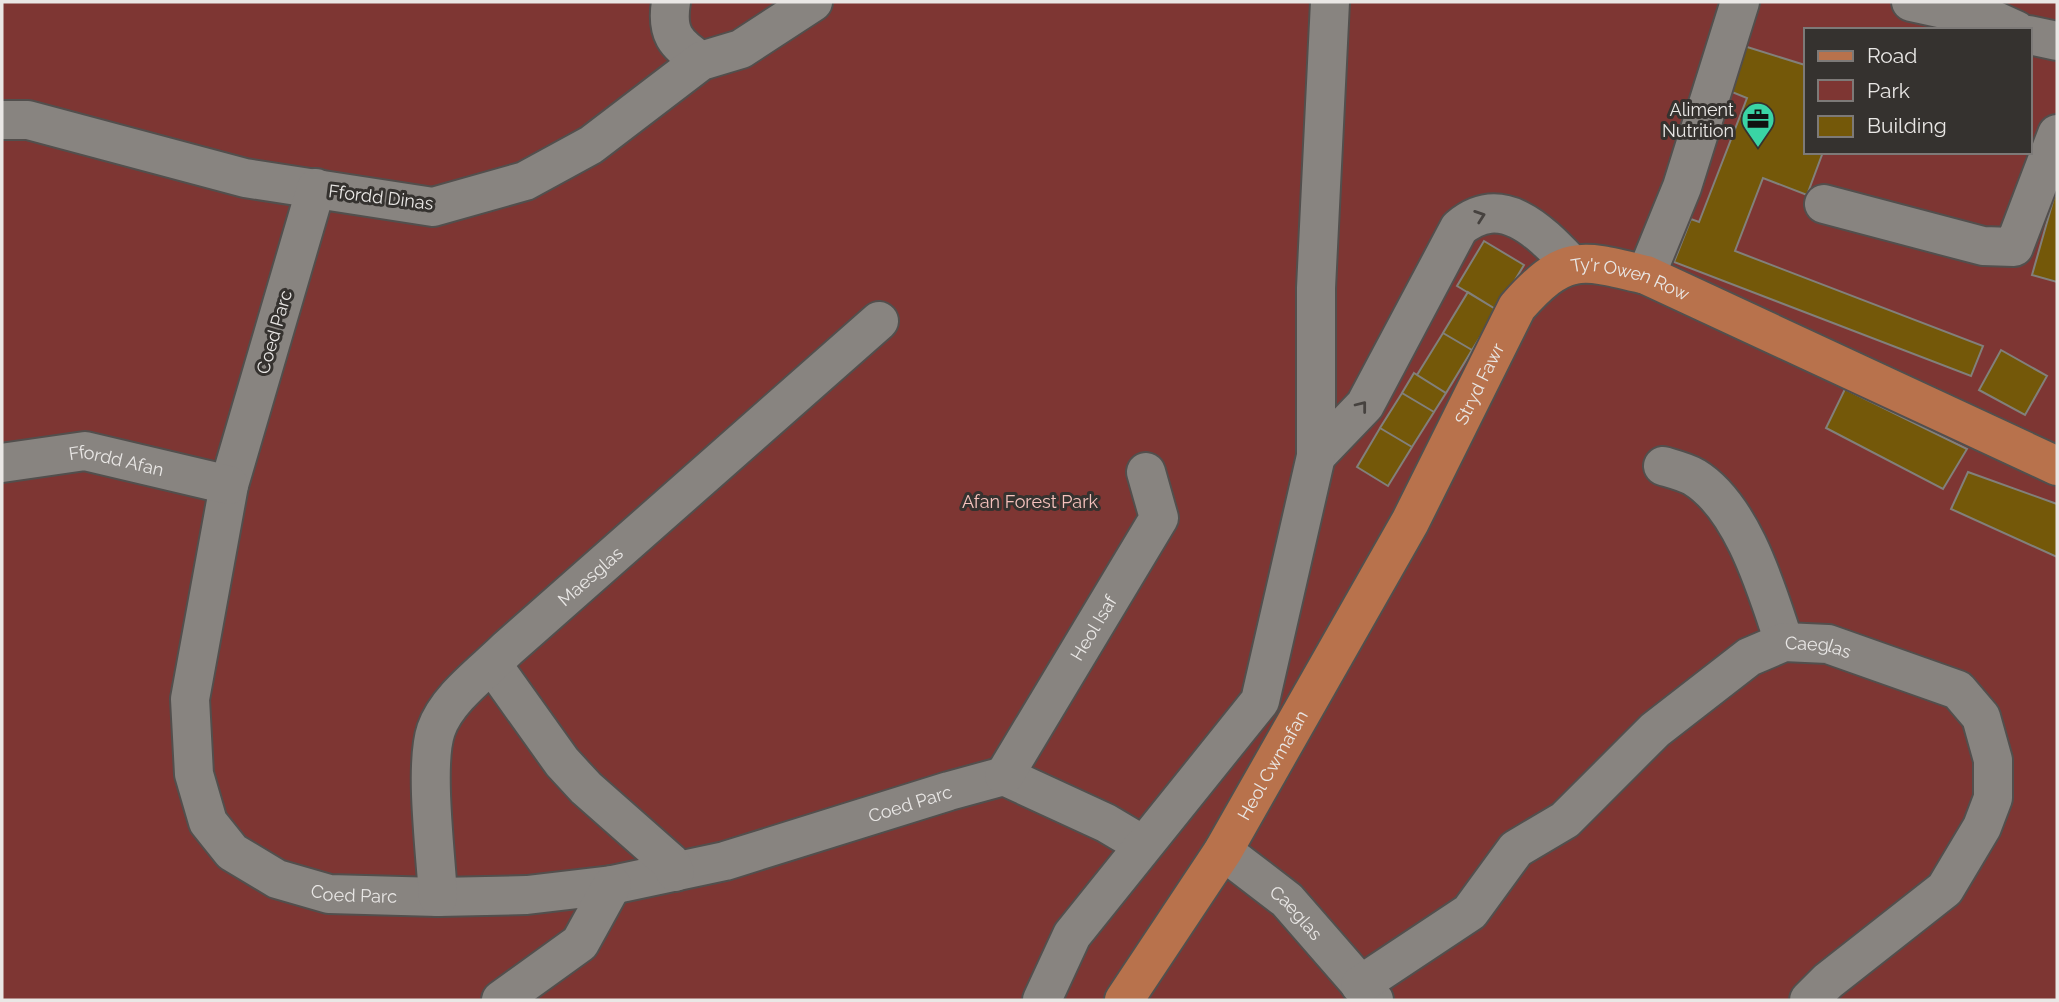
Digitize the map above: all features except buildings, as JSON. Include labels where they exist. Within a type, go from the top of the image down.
[{"type":"main road","name":"Ty'r Owen Row","points":[[1572,265],[1590,261],[1646,275],[2057,467]]},
{"type":"main road","name":"Stryd Fawr","points":[[1409,522],[1517,307],[1538,283],[1553,272],[1572,265]]},
{"type":"main road","name":"Heol Cwmafan","points":[[1124,1000],[1223,851],[1409,522]]},
{"type":"street","points":[[671,2],[668,22],[679,46],[701,61],[741,49],[813,2]]},
{"type":"street","points":[[1042,1000],[1072,935],[1260,701],[1316,456],[1316,288],[1330,2]]},
{"type":"street","points":[[1646,275],[1682,187],[1740,2]]},
{"type":"street","points":[[1911,2],[1994,20],[2012,28]]},
{"type":"street","points":[[2031,35],[2057,41]]},
{"type":"street","name":"Ffordd Dinas","points":[[15,120],[245,178],[433,207],[525,181],[591,145],[701,61]]},
{"type":"street","points":[[1824,204],[1983,246],[2014,247],[2057,134]]},
{"type":"street","name":"Coed Parc","points":[[316,188],[229,485],[190,699],[194,774],[208,822],[232,852],[277,879],[329,894],[438,897],[527,895],[612,885],[725,861],[1004,776]]},
{"type":"street","name":"Ty'r Owen Row","points":[[1316,456],[1364,405],[1459,228],[1471,218],[1489,212],[1505,213],[1543,234],[1572,265]]},
{"type":"street","name":"Maesglas","points":[[438,897],[432,761],[436,729],[454,701],[492,664],[879,321]]},
{"type":"street","name":"Ffordd Afan","points":[[2,463],[85,451],[229,485]]},
{"type":"street","points":[[1663,466],[1693,477],[1720,499],[1764,582],[1784,642]]},
{"type":"street","name":"Heol Isaf","points":[[1004,776],[1159,518],[1146,472]]},
{"type":"street","name":"Caeglas","points":[[1223,851],[1287,900],[1367,993],[1470,912],[1516,849],[1566,820],[1655,730],[1749,657],[1784,642],[1828,644],[1958,690],[1981,717],[1993,760],[1993,798],[1982,827],[1945,890],[1828,981],[1809,1000]]},
{"type":"street","points":[[492,664],[562,762],[586,788],[671,863],[675,872]]},
{"type":"street","points":[[1004,776],[1107,822],[1143,845]]},
{"type":"street","points":[[501,1000],[579,943],[612,885]]},
{"type":"green space","name":"Afan Forest Park","points":[[2,2],[2057,2],[2057,1000],[2,1000]]},
{"type":"place","name":"Aliment Nutrition","points":[[1758,149]]}]
